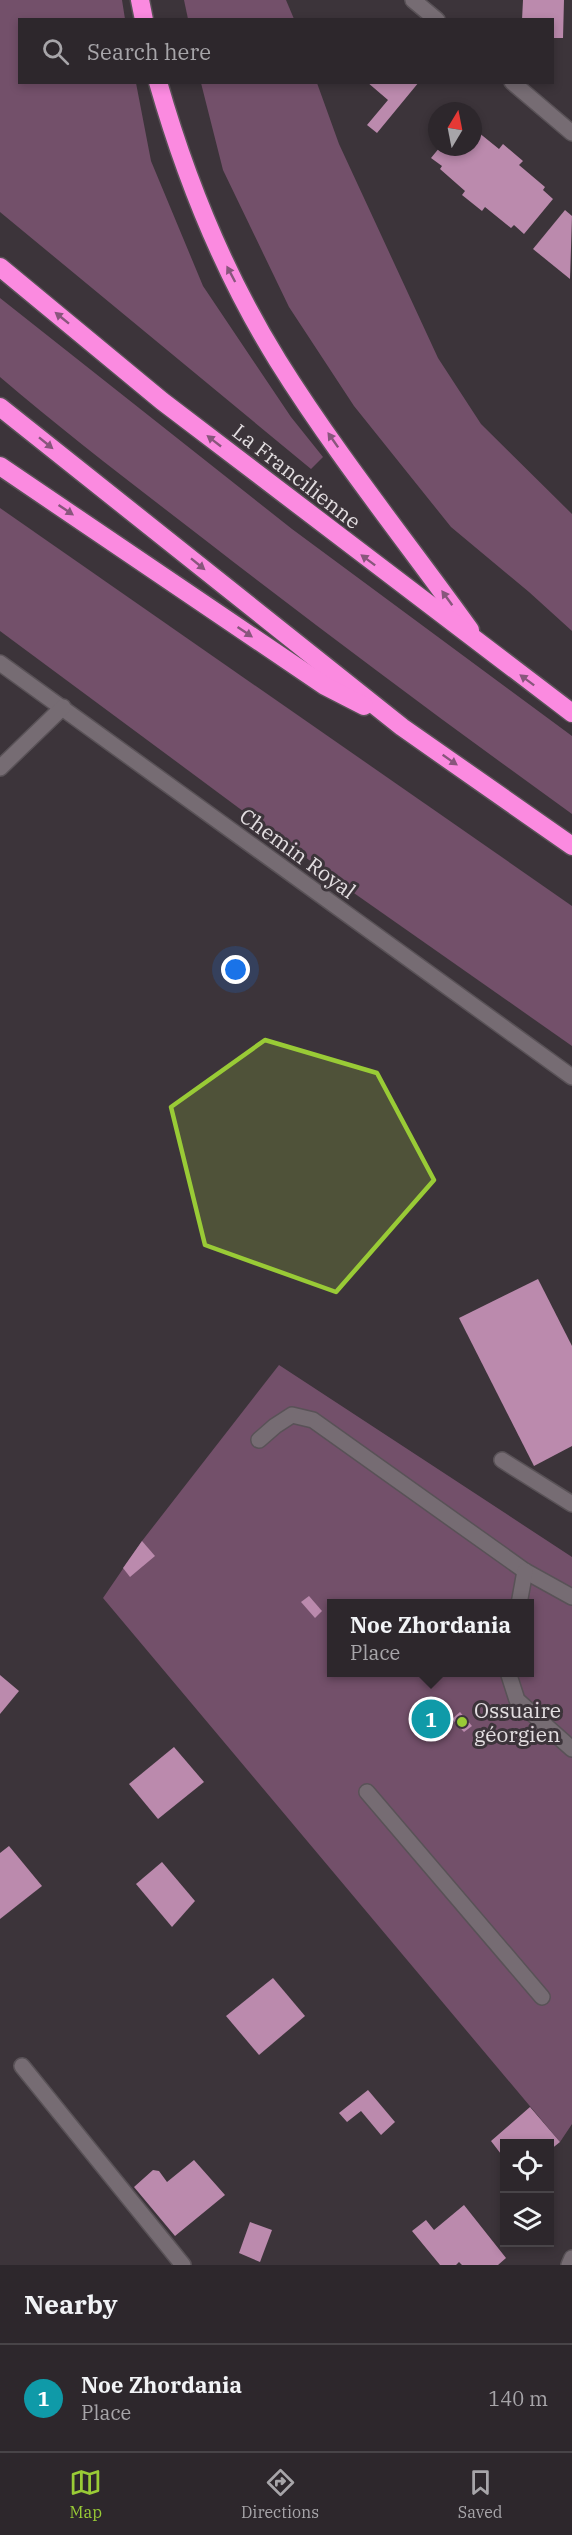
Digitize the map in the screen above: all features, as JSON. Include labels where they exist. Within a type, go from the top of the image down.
[{"type":"highway","points":[[140,0],[144,18]]},
{"type":"highway","points":[[160,84],[177,146],[218,249],[278,360],[482,646]]},
{"type":"highway","name":"La Francilienne","points":[[0,267],[162,401],[572,713]]},
{"type":"highway","points":[[0,406],[402,727],[572,846]]},
{"type":"highway","points":[[0,466],[325,686],[402,727]]},
{"type":"street","points":[[413,0],[435,18]]},
{"type":"street","points":[[514,84],[572,133]]},
{"type":"street","name":"Chemin Royal","points":[[0,663],[572,1077]]},
{"type":"street","points":[[0,768],[63,707]]},
{"type":"street","points":[[259,1440],[274,1426],[292,1415],[314,1420],[525,1570],[572,1597]]},
{"type":"street","points":[[502,1460],[572,1504]]},
{"type":"street","points":[[520,1599],[525,1570]]},
{"type":"street","points":[[510,1677],[517,1700],[572,1749]]},
{"type":"street","points":[[367,1792],[542,1997]]},
{"type":"street","points":[[22,2066],[183,2265]]},
{"type":"street","points":[[569,2265],[572,2258]]},
{"type":"highlighted area","points":[[265,1040],[377,1073],[434,1180],[336,1292],[205,1245],[171,1107]]},
{"type":"shaded area","points":[[0,0],[122,0],[125,18],[18,18],[18,84],[136,84],[151,161],[203,286],[291,417],[323,457],[311,469],[0,212]]},
{"type":"shaded area","points":[[184,0],[286,0],[294,18],[188,18]]},
{"type":"shaded area","points":[[201,84],[317,84],[339,144],[438,358],[481,424],[572,514],[572,631],[451,527],[354,406],[289,307],[223,170]]},
{"type":"shaded area","points":[[0,298],[292,529],[572,736],[572,814],[254,578],[104,462],[0,377]]},
{"type":"shaded area","points":[[0,508],[572,906],[572,1046],[351,891],[0,631]]},
{"type":"shaded area","points":[[279,1365],[572,1557],[572,2124],[560,2142],[103,1598],[142,1541]]},
{"type":"building","points":[[523,0],[564,0],[563,38],[554,38],[554,18],[522,18]]},
{"type":"building","points":[[369,84],[417,84],[377,133],[367,125],[388,100]]},
{"type":"building","points":[[482,135],[499,149],[503,144],[523,161],[519,165],[545,187],[543,190],[553,199],[524,234],[514,225],[511,228],[485,207],[482,211],[462,195],[465,191],[440,169],[442,166],[431,158],[433,156],[482,156]]},
{"type":"building","points":[[565,210],[572,216],[570,279],[533,249]]},
{"type":"building","points":[[538,1279],[572,1346],[572,1446],[534,1466],[459,1318]]},
{"type":"building","points":[[142,1541],[155,1556],[130,1577],[123,1568]]},
{"type":"building","points":[[309,1596],[322,1611],[315,1618],[301,1602]]},
{"type":"building","points":[[0,1675],[19,1691],[0,1714]]},
{"type":"building","name":"Ossuaire géorgien","points":[[460,1712],[472,1726],[464,1732],[452,1719]]},
{"type":"building","points":[[174,1747],[204,1782],[158,1819],[129,1784]]},
{"type":"building","points":[[9,1846],[42,1886],[0,1919],[0,1853]]},
{"type":"building","points":[[162,1862],[195,1901],[172,1927],[136,1884]]},
{"type":"building","points":[[273,1978],[305,2016],[259,2055],[226,2016]]},
{"type":"building","points":[[368,2090],[395,2122],[381,2135],[361,2111],[347,2122],[339,2113]]},
{"type":"building","points":[[530,2107],[560,2142],[554,2147],[554,2139],[500,2139],[500,2153],[491,2141]]},
{"type":"building","points":[[194,2160],[225,2195],[175,2236],[134,2187],[153,2170],[159,2171],[167,2182]]},
{"type":"building","points":[[464,2205],[506,2258],[498,2265],[462,2265],[459,2262],[456,2265],[440,2265],[412,2231],[426,2220],[434,2230]]},
{"type":"building","points":[[250,2222],[272,2230],[260,2262],[239,2253]]},
{"type":"place","name":"Noe Zhordania","points":[[431,1719]]},
{"type":"place","name":"Ossuaire géorgien","points":[[462,1722]]}]
